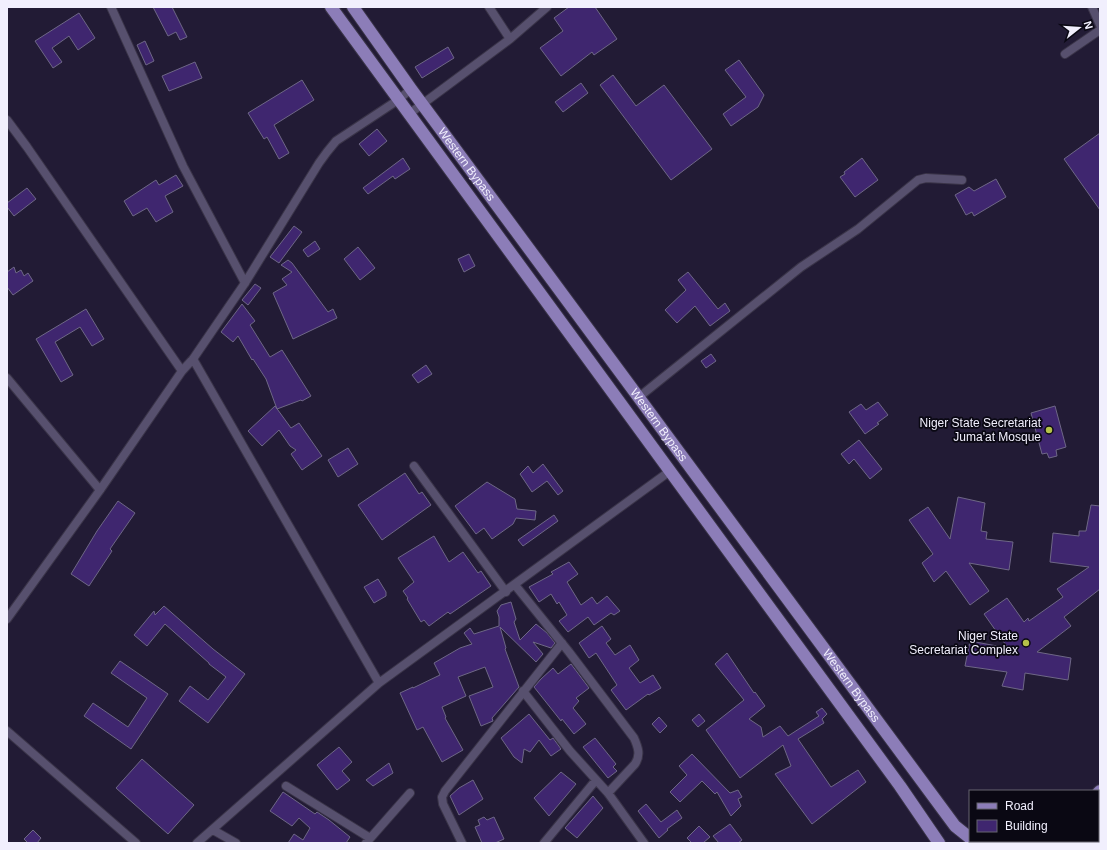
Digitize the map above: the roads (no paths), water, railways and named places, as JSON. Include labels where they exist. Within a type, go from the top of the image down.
[{"type":"main road","name":"Western Bypass","points":[[331,7],[900,786],[939,843]]},
{"type":"main road","name":"Western Bypass","points":[[353,7],[411,89],[954,826],[969,837]]},
{"type":"street","points":[[110,7],[183,166],[245,283]]},
{"type":"street","points":[[489,7],[510,39]]},
{"type":"street","points":[[409,114],[510,39],[547,7]]},
{"type":"street","points":[[1092,7],[1100,25]]},
{"type":"street","points":[[1065,54],[1100,30]]},
{"type":"street","points":[[7,619],[100,490],[182,371],[193,359],[245,283],[318,163],[336,141],[398,100],[411,89]]},
{"type":"street","points":[[7,120],[182,371]]},
{"type":"street","points":[[639,397],[801,267],[858,229],[918,180],[926,178],[962,180]]},
{"type":"street","points":[[193,359],[380,683]]},
{"type":"street","points":[[7,378],[100,490]]},
{"type":"street","points":[[414,466],[506,592]]},
{"type":"street","points":[[197,843],[380,683],[670,472]]},
{"type":"street","points":[[515,585],[562,643],[634,738],[638,746],[638,759],[635,764],[608,793]]},
{"type":"street","points":[[462,843],[443,804],[442,797],[445,791],[562,643]]},
{"type":"street","points":[[524,691],[570,751],[608,793],[644,843]]},
{"type":"street","points":[[8,736],[136,843]]},
{"type":"street","points":[[544,843],[596,780]]},
{"type":"street","points":[[286,786],[368,841],[410,793]]},
{"type":"street","points":[[212,830],[236,843]]},
{"type":"place","name":"Niger State Secretariat Juma'at Mosque","points":[[1049,430]]},
{"type":"place","name":"Niger State Secretariat Complex","points":[[1026,643]]}]
